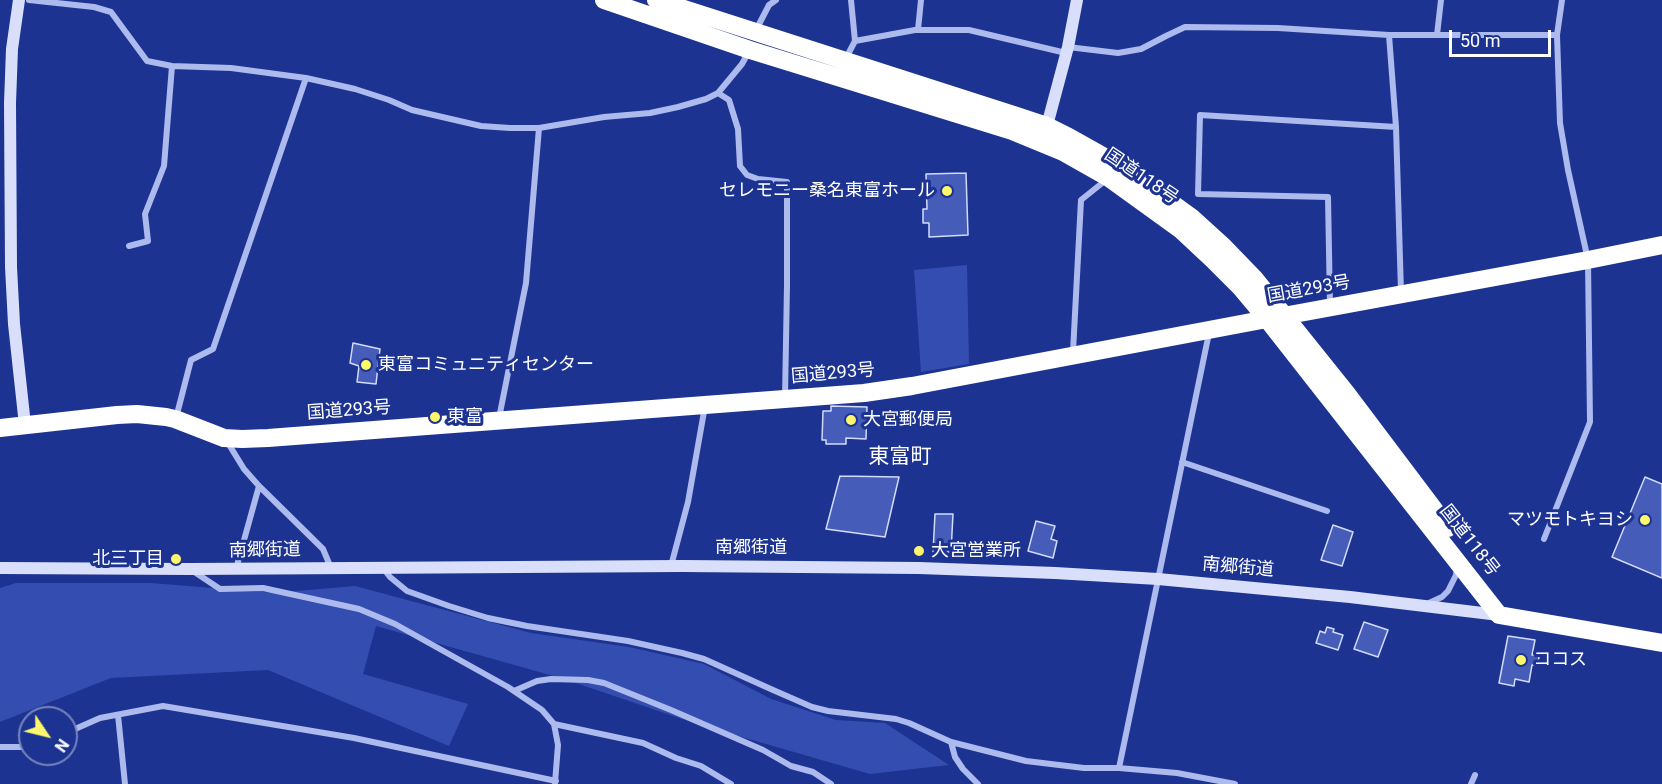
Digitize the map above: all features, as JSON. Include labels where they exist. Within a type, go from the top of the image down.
[{"type":"highway","name":"国道118号","points":[[604,0],[750,50],[960,114],[1079,142],[1119,165],[1191,217],[1254,278],[1347,394],[1489,584],[1499,603],[1499,615]]},
{"type":"highway","name":"国道118号","points":[[656,0],[966,98],[1044,134],[1181,230],[1212,258],[1267,319],[1499,615]]},
{"type":"highway","name":"国道293号","points":[[0,428],[127,414],[152,415],[175,419],[225,438],[242,439],[498,422],[854,394],[902,388],[1662,245]]},
{"type":"highway","points":[[1499,615],[1662,643]]},
{"type":"street","points":[[19,0],[12,49],[10,103],[11,267],[14,324],[25,425]]},
{"type":"street","points":[[29,0],[94,7],[111,12],[147,61],[172,66],[231,68],[306,78],[355,89],[412,110],[481,126],[510,128],[539,128],[678,108],[706,99],[718,93],[742,64],[769,4],[776,0]]},
{"type":"street","points":[[844,60],[855,41],[852,0]]},
{"type":"street","points":[[918,30],[921,0]]},
{"type":"street","points":[[1044,134],[1067,50],[1077,0]]},
{"type":"street","points":[[1437,35],[1441,0]]},
{"type":"street","points":[[1544,539],[1590,422],[1588,260],[1560,123],[1557,36],[1562,0]]},
{"type":"street","points":[[855,41],[918,30],[969,30],[1067,50],[1118,52],[1141,49],[1185,27],[1278,28],[1389,34],[1557,36]]},
{"type":"street","points":[[1389,34],[1396,127],[1401,295]]},
{"type":"street","points":[[129,246],[148,241],[146,214],[164,166],[172,66]]},
{"type":"street","points":[[175,419],[191,360],[213,349],[306,78]]},
{"type":"street","points":[[718,93],[729,100],[738,129],[740,166],[747,176],[787,182],[785,400]]},
{"type":"street","points":[[1330,308],[1328,196],[1198,194],[1200,115],[1396,127]]},
{"type":"street","points":[[498,422],[526,283],[539,128]]},
{"type":"street","points":[[1073,356],[1081,200],[1109,178]]},
{"type":"street","points":[[1119,768],[1210,330]]},
{"type":"street","points":[[671,566],[688,502],[705,406]]},
{"type":"street","points":[[225,438],[244,469],[259,486],[323,549],[330,568]]},
{"type":"street","points":[[1182,462],[1327,511]]},
{"type":"street","points":[[236,569],[259,486]]},
{"type":"street","points":[[1422,605],[1442,597],[1448,591],[1456,574],[1458,561]]},
{"type":"street","name":"南郷街道","points":[[0,568],[671,566],[919,568],[1158,579],[1422,605],[1499,615]]},
{"type":"street","points":[[383,567],[390,577],[406,591],[488,618],[628,641],[682,653],[704,659],[813,706],[844,714],[896,719],[951,742],[1026,761],[1084,768],[1119,768],[1177,773],[1235,784]]},
{"type":"street","points":[[78,728],[100,718],[163,706],[354,738],[555,782],[558,745],[554,724],[542,710],[514,691],[395,624],[360,609],[262,588],[220,589],[191,569]]},
{"type":"street","points":[[514,691],[537,681],[551,679],[604,683],[763,750],[791,766],[813,772],[831,784]]},
{"type":"street","points":[[118,715],[125,784]]},
{"type":"street","points":[[554,724],[643,743],[700,766],[731,784]]},
{"type":"street","points":[[951,742],[955,757],[978,784]]},
{"type":"street","points":[[0,747],[18,747]]},
{"type":"street","points":[[1471,784],[1475,775]]},
{"type":"shaded area","points":[[967,265],[969,364],[921,372],[914,270]]},
{"type":"shaded area","points":[[16,583],[151,583],[274,593],[355,586],[531,633],[629,647],[704,664],[771,699],[836,720],[885,723],[949,765],[870,774],[697,724],[564,679],[376,626],[363,674],[468,704],[449,746],[268,670],[111,678],[40,706],[18,706],[18,715],[0,722],[0,588]]},
{"type":"building","name":"セレモニー桑名東富ホール","points":[[966,173],[968,235],[929,237],[929,223],[923,223],[923,209],[927,209],[926,174]]},
{"type":"building","name":"東富コミュニティセンター","points":[[353,343],[380,349],[376,384],[357,382],[359,366],[350,363]]},
{"type":"building","name":"大宮郵便局","points":[[831,406],[867,407],[866,439],[846,438],[846,444],[826,444],[826,440],[822,440],[823,411],[831,411]]},
{"type":"building","points":[[840,476],[899,477],[885,537],[826,529]]},
{"type":"building","name":"マツモトキヨシ","points":[[1645,477],[1662,484],[1662,578],[1612,557]]},
{"type":"building","points":[[935,514],[953,514],[951,552],[933,552]]},
{"type":"building","points":[[1036,521],[1055,526],[1051,539],[1057,541],[1053,558],[1028,551]]},
{"type":"building","points":[[1333,525],[1353,532],[1342,566],[1321,560]]},
{"type":"building","points":[[1364,622],[1388,630],[1378,657],[1354,649]]},
{"type":"building","points":[[1327,627],[1343,635],[1338,650],[1316,643],[1320,631],[1325,633]]},
{"type":"building","name":"ココス","points":[[1508,636],[1535,640],[1532,655],[1539,656],[1538,666],[1532,665],[1529,682],[1515,679],[1514,686],[1499,683]]},
{"type":"place","name":"セレモニー桑名東富ホール","points":[[947,191]]},
{"type":"place","name":"東富コミュニティセンター","points":[[366,365]]},
{"type":"place","name":"東富","points":[[435,417]]},
{"type":"place","name":"大宮郵便局","points":[[851,420]]},
{"type":"place","name":"マツモトキヨシ","points":[[1645,520]]},
{"type":"place","name":"大宮営業所","points":[[919,551]]},
{"type":"place","name":"北三丁目","points":[[176,559]]},
{"type":"place","name":"ココス","points":[[1521,660]]},
{"type":"district","name":"東富町","points":[[900,458]]}]
